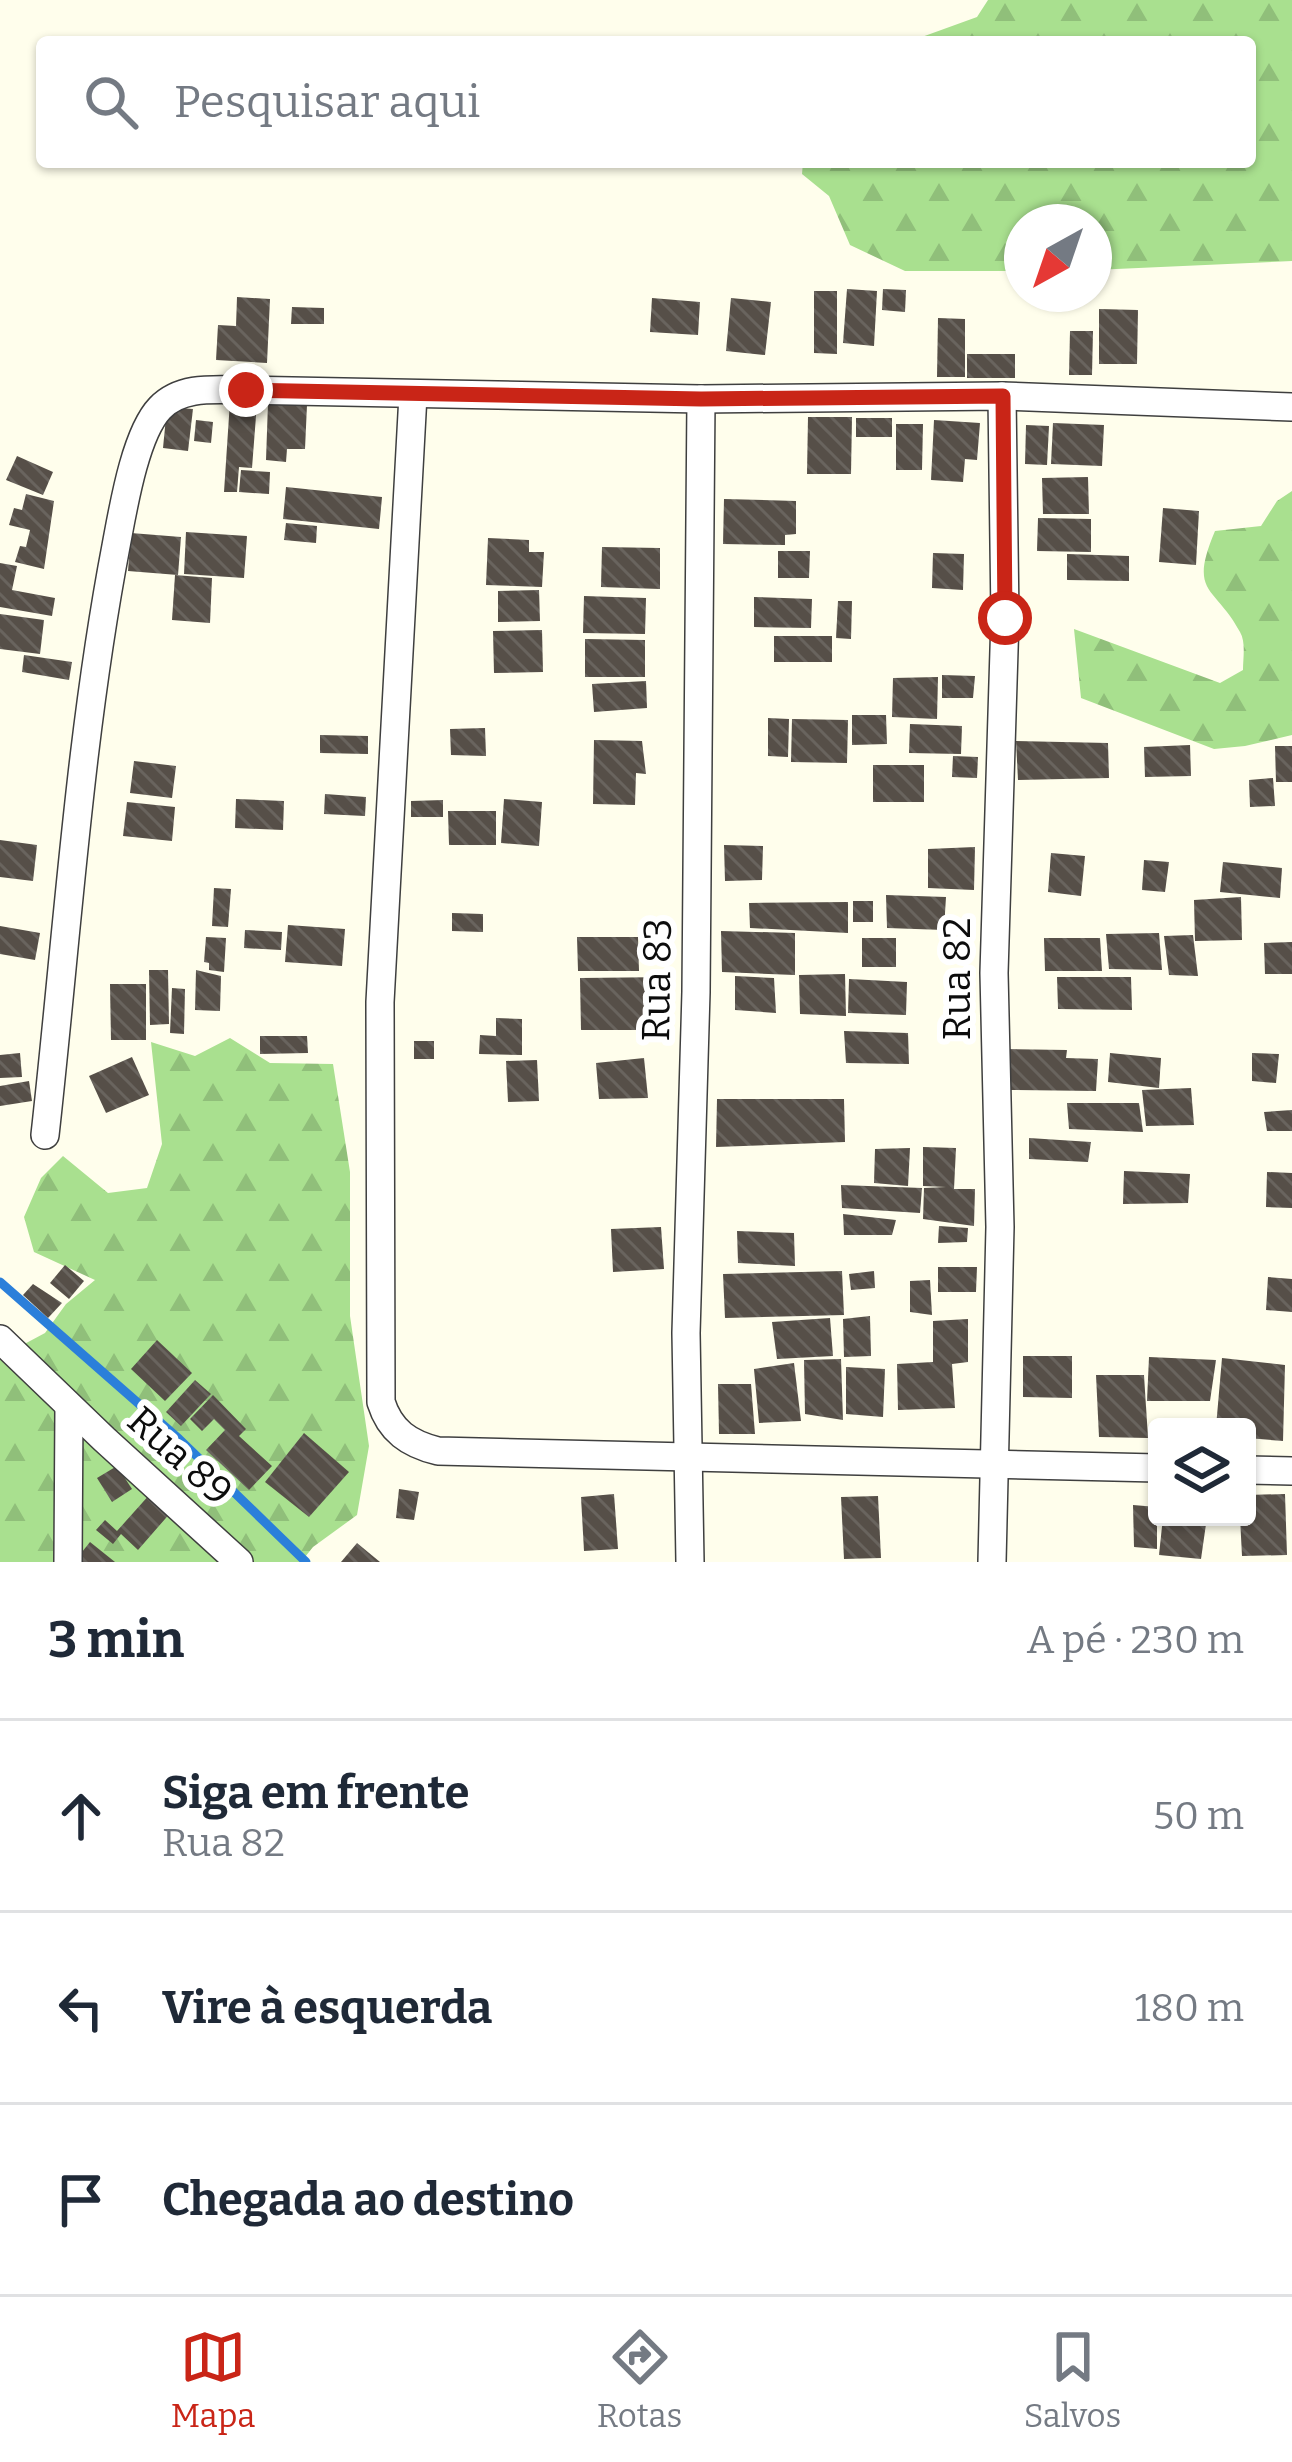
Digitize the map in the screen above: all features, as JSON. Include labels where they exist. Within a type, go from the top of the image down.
[{"type":"street","points":[[45,1135],[83,756],[104,612],[125,498],[156,410],[174,396],[196,390],[701,399],[1003,396],[1292,407]]},
{"type":"street","points":[[413,395],[380,1002],[381,1402],[395,1429],[414,1445],[438,1451],[1148,1468]]},
{"type":"street","name":"Rua 82","points":[[992,1562],[1000,1227],[994,973],[1005,618],[1003,396]]},
{"type":"street","name":"Rua 83","points":[[690,1562],[686,1334],[696,992],[701,399]]},
{"type":"street","name":"Rua 89","points":[[0,1339],[239,1562]]},
{"type":"street","name":"Rua 89","points":[[68,1562],[70,1407]]},
{"type":"street","points":[[1256,1470],[1292,1471]]},
{"type":"green space","points":[[988,0],[1292,0],[1292,261],[1112,269],[1112,204],[1004,204],[1004,271],[905,271],[850,245],[829,196],[802,174],[802,168],[1256,168],[1256,36],[925,36],[977,17]]},
{"type":"green space","points":[[1292,491],[1292,735],[1214,749],[1081,698],[1074,629],[1220,683],[1243,670],[1242,636],[1204,579],[1207,552],[1215,531],[1261,526],[1277,501]]},
{"type":"green space","points":[[230,1038],[270,1063],[333,1064],[350,1172],[350,1316],[369,1446],[357,1515],[313,1547],[301,1562],[0,1562],[0,1357],[45,1333],[66,1304],[95,1280],[34,1252],[24,1217],[41,1178],[63,1156],[108,1193],[147,1188],[162,1144],[151,1042],[195,1056]]},
{"type":"building","points":[[847,289],[877,291],[874,346],[843,343]]},
{"type":"building","points":[[883,289],[906,290],[905,312],[882,310]]},
{"type":"building","points":[[814,291],[837,291],[837,354],[814,353]]},
{"type":"building","points":[[237,297],[270,299],[267,363],[216,360],[218,325],[236,326]]},
{"type":"building","points":[[652,298],[700,302],[698,335],[650,332]]},
{"type":"building","points":[[731,298],[771,302],[765,355],[726,351]]},
{"type":"building","points":[[292,307],[324,308],[324,324],[291,324]]},
{"type":"building","points":[[1138,310],[1137,364],[1099,364],[1099,312]]},
{"type":"building","points":[[938,318],[965,319],[965,377],[937,377]]},
{"type":"building","points":[[1070,331],[1093,331],[1092,375],[1069,375]]},
{"type":"building","points":[[967,354],[1015,354],[1015,378],[967,378]]},
{"type":"building","points":[[230,401],[257,403],[252,468],[239,467],[237,492],[224,492]]},
{"type":"building","points":[[268,403],[307,405],[305,449],[287,449],[286,462],[266,460]]},
{"type":"building","points":[[167,407],[193,409],[188,451],[163,448]]},
{"type":"building","points":[[808,417],[852,417],[851,474],[807,474]]},
{"type":"building","points":[[856,418],[892,418],[892,437],[856,437]]},
{"type":"building","points":[[196,420],[213,422],[211,443],[194,441]]},
{"type":"building","points":[[934,420],[980,423],[977,460],[965,459],[963,482],[931,480]]},
{"type":"building","points":[[1053,423],[1104,425],[1102,466],[1051,464]]},
{"type":"building","points":[[896,424],[923,424],[922,470],[896,470]]},
{"type":"building","points":[[1026,425],[1049,426],[1047,465],[1025,464]]},
{"type":"building","points":[[17,456],[53,472],[43,495],[6,480]]},
{"type":"building","points":[[241,470],[270,472],[269,494],[239,492]]},
{"type":"building","points":[[1088,477],[1089,514],[1043,514],[1042,478]]},
{"type":"building","points":[[286,487],[382,497],[379,529],[283,519]]},
{"type":"building","points":[[26,494],[54,501],[44,569],[15,562],[30,530],[9,525],[14,508],[22,510]]},
{"type":"building","points":[[724,499],[796,501],[796,534],[785,535],[785,545],[723,544]]},
{"type":"building","points":[[1163,508],[1199,511],[1196,565],[1159,562]]},
{"type":"building","points":[[1038,518],[1091,519],[1091,552],[1037,551]]},
{"type":"building","points":[[286,523],[317,526],[316,543],[284,540]]},
{"type":"building","points":[[186,532],[247,536],[244,578],[184,574]]},
{"type":"building","points":[[131,533],[181,537],[178,575],[128,571]]},
{"type":"building","points":[[488,538],[529,540],[529,552],[544,552],[542,587],[486,585]]},
{"type":"building","points":[[602,547],[660,548],[660,589],[601,587]]},
{"type":"building","points":[[778,551],[810,551],[809,578],[778,578]]},
{"type":"building","points":[[933,553],[964,554],[963,590],[932,588]]},
{"type":"building","points":[[1067,554],[1129,556],[1129,581],[1067,580]]},
{"type":"building","points":[[0,563],[17,566],[12,590],[55,598],[52,616],[0,607]]},
{"type":"building","points":[[175,575],[212,578],[210,623],[172,620]]},
{"type":"building","points":[[539,590],[540,621],[498,622],[498,591]]},
{"type":"building","points":[[584,596],[646,598],[645,634],[583,633]]},
{"type":"building","points":[[754,597],[812,599],[811,628],[754,627]]},
{"type":"building","points":[[838,601],[852,601],[851,639],[836,638]]},
{"type":"building","points":[[0,614],[44,620],[40,654],[0,649]]},
{"type":"building","points":[[542,630],[543,672],[494,673],[493,631]]},
{"type":"building","points":[[774,636],[832,636],[832,662],[774,662]]},
{"type":"building","points":[[585,639],[645,640],[645,677],[585,677]]},
{"type":"building","points":[[24,655],[72,662],[69,680],[22,672]]},
{"type":"building","points":[[942,675],[975,676],[973,698],[942,698]]},
{"type":"building","points":[[938,677],[937,719],[892,717],[893,678]]},
{"type":"building","points":[[646,681],[647,708],[594,712],[592,684]]},
{"type":"building","points":[[852,715],[886,715],[887,744],[852,745]]},
{"type":"building","points":[[768,718],[789,719],[788,757],[768,756]]},
{"type":"building","points":[[792,719],[848,720],[847,763],[791,762]]},
{"type":"building","points":[[910,724],[962,726],[961,754],[909,753]]},
{"type":"building","points":[[485,728],[486,756],[451,755],[450,729]]},
{"type":"building","points":[[320,735],[368,736],[368,754],[320,753]]},
{"type":"building","points":[[594,740],[642,741],[646,774],[636,773],[635,805],[593,804]]},
{"type":"building","points":[[1016,741],[1108,743],[1109,778],[1018,780]]},
{"type":"building","points":[[1190,745],[1191,776],[1145,777],[1144,747]]},
{"type":"building","points":[[1275,746],[1292,746],[1292,782],[1276,782]]},
{"type":"building","points":[[953,756],[978,757],[977,778],[952,777]]},
{"type":"building","points":[[134,761],[176,766],[172,798],[130,793]]},
{"type":"building","points":[[873,765],[924,765],[924,802],[873,802]]},
{"type":"building","points":[[1273,778],[1275,806],[1250,807],[1249,780]]},
{"type":"building","points":[[325,794],[366,797],[365,816],[324,814]]},
{"type":"building","points":[[236,799],[284,801],[283,830],[235,828]]},
{"type":"building","points":[[504,799],[542,802],[539,846],[501,843]]},
{"type":"building","points":[[443,800],[443,817],[411,817],[411,801]]},
{"type":"building","points":[[127,802],[175,807],[172,841],[123,836]]},
{"type":"building","points":[[448,811],[496,811],[496,845],[449,845]]},
{"type":"building","points":[[0,840],[37,845],[33,881],[0,877]]},
{"type":"building","points":[[724,845],[763,846],[762,880],[725,881]]},
{"type":"building","points":[[975,847],[974,890],[928,888],[928,849]]},
{"type":"building","points":[[1051,853],[1085,856],[1081,896],[1048,892]]},
{"type":"building","points":[[1144,860],[1169,862],[1165,892],[1142,890]]},
{"type":"building","points":[[1223,862],[1282,868],[1280,898],[1220,892]]},
{"type":"building","points":[[214,888],[231,889],[228,927],[212,926]]},
{"type":"building","points":[[886,895],[946,897],[944,930],[887,928]]},
{"type":"building","points":[[1241,897],[1242,940],[1195,941],[1194,900]]},
{"type":"building","points":[[853,901],[873,901],[873,922],[853,922]]},
{"type":"building","points":[[848,902],[848,933],[750,928],[749,903]]},
{"type":"building","points":[[452,913],[483,914],[483,932],[452,931]]},
{"type":"building","points":[[288,925],[345,929],[342,966],[285,962]]},
{"type":"building","points":[[0,926],[40,933],[35,960],[0,954]]},
{"type":"building","points":[[245,930],[282,932],[281,950],[244,948]]},
{"type":"building","points":[[721,931],[795,933],[795,975],[722,972]]},
{"type":"building","points":[[1159,933],[1162,970],[1109,969],[1106,934]]},
{"type":"building","points":[[1193,935],[1198,976],[1169,975],[1164,936]]},
{"type":"building","points":[[206,937],[226,938],[224,972],[209,970],[209,963],[204,962]]},
{"type":"building","points":[[577,937],[638,937],[639,971],[578,971]]},
{"type":"building","points":[[862,938],[896,938],[896,967],[862,967]]},
{"type":"building","points":[[1044,938],[1100,938],[1102,971],[1045,971]]},
{"type":"building","points":[[1292,942],[1292,974],[1265,974],[1264,943]]},
{"type":"building","points":[[149,970],[168,970],[169,1024],[150,1025]]},
{"type":"building","points":[[196,970],[221,976],[220,1011],[195,1010]]},
{"type":"building","points":[[845,974],[846,1016],[800,1014],[799,975]]},
{"type":"building","points":[[735,976],[774,978],[776,1013],[735,1010]]},
{"type":"building","points":[[671,977],[671,1030],[581,1030],[580,978]]},
{"type":"building","points":[[1057,977],[1131,977],[1132,1010],[1058,1009]]},
{"type":"building","points":[[849,979],[907,982],[906,1015],[848,1013]]},
{"type":"building","points":[[110,984],[146,984],[146,1040],[111,1040]]},
{"type":"building","points":[[172,988],[185,989],[184,1034],[170,1033]]},
{"type":"building","points":[[496,1018],[522,1019],[522,1055],[479,1054],[480,1035],[496,1036]]},
{"type":"building","points":[[844,1031],[908,1033],[909,1064],[846,1063]]},
{"type":"building","points":[[260,1036],[307,1036],[308,1053],[260,1054]]},
{"type":"building","points":[[414,1041],[434,1041],[434,1059],[414,1059]]},
{"type":"building","points":[[1008,1049],[1067,1050],[1066,1058],[1098,1059],[1096,1091],[1010,1090]]},
{"type":"building","points":[[20,1053],[22,1077],[0,1078],[0,1055]]},
{"type":"building","points":[[1110,1053],[1161,1058],[1159,1088],[1108,1082]]},
{"type":"building","points":[[1252,1053],[1279,1054],[1276,1083],[1252,1081]]},
{"type":"building","points":[[132,1057],[149,1095],[106,1113],[89,1076]]},
{"type":"building","points":[[644,1058],[648,1098],[599,1099],[596,1063]]},
{"type":"building","points":[[537,1060],[539,1101],[508,1102],[506,1061]]},
{"type":"building","points":[[29,1081],[32,1101],[0,1106],[0,1086]]},
{"type":"building","points":[[1191,1088],[1194,1125],[1146,1126],[1142,1090]]},
{"type":"building","points":[[717,1099],[844,1099],[845,1142],[716,1147]]},
{"type":"building","points":[[1067,1103],[1139,1103],[1143,1132],[1069,1129]]},
{"type":"building","points":[[1292,1110],[1292,1131],[1267,1131],[1264,1112]]},
{"type":"building","points":[[1029,1138],[1091,1142],[1088,1162],[1029,1159]]},
{"type":"building","points":[[923,1147],[956,1148],[954,1189],[975,1189],[974,1226],[923,1219],[924,1188],[946,1187],[923,1186]]},
{"type":"building","points":[[910,1148],[908,1186],[874,1183],[875,1149]]},
{"type":"building","points":[[1124,1171],[1190,1174],[1188,1203],[1123,1204]]},
{"type":"building","points":[[1267,1172],[1292,1173],[1292,1208],[1266,1207]]},
{"type":"building","points":[[841,1185],[922,1188],[920,1213],[842,1208]]},
{"type":"building","points":[[843,1214],[896,1220],[892,1235],[844,1235]]},
{"type":"building","points":[[939,1226],[968,1228],[967,1242],[938,1243]]},
{"type":"building","points":[[661,1227],[664,1269],[613,1272],[611,1229]]},
{"type":"building","points":[[737,1231],[794,1233],[795,1266],[738,1263]]},
{"type":"building","points":[[65,1265],[84,1281],[69,1299],[50,1283]]},
{"type":"building","points":[[938,1267],[977,1267],[976,1292],[938,1292]]},
{"type":"building","points":[[842,1271],[844,1315],[725,1318],[723,1274]]},
{"type":"building","points":[[874,1271],[875,1288],[851,1290],[849,1274]]},
{"type":"building","points":[[1268,1277],[1292,1279],[1292,1312],[1266,1310]]},
{"type":"building","points":[[930,1280],[932,1315],[910,1312],[910,1281]]},
{"type":"building","points":[[33,1284],[62,1303],[48,1318],[23,1295]]},
{"type":"building","points":[[870,1316],[871,1356],[844,1357],[843,1319]]},
{"type":"building","points":[[830,1318],[833,1356],[777,1359],[772,1322]]},
{"type":"building","points":[[968,1319],[968,1362],[952,1364],[955,1408],[898,1410],[897,1364],[933,1362],[933,1321]]},
{"type":"building","points":[[157,1340],[192,1373],[165,1401],[131,1369]]},
{"type":"building","points":[[1023,1356],[1072,1356],[1072,1398],[1023,1397]]},
{"type":"building","points":[[1149,1357],[1216,1360],[1210,1401],[1147,1401]]},
{"type":"building","points":[[1222,1358],[1285,1365],[1283,1441],[1256,1439],[1256,1418],[1217,1418]]},
{"type":"building","points":[[841,1359],[843,1420],[805,1414],[804,1360]]},
{"type":"building","points":[[794,1363],[801,1421],[759,1423],[754,1369]]},
{"type":"building","points":[[846,1367],[885,1369],[883,1417],[846,1414]]},
{"type":"building","points":[[1096,1375],[1144,1375],[1148,1438],[1099,1437]]},
{"type":"building","points":[[195,1380],[211,1394],[181,1426],[166,1412]]},
{"type":"building","points":[[718,1384],[751,1384],[755,1434],[719,1434]]},
{"type":"building","points":[[213,1395],[246,1429],[239,1436],[272,1466],[249,1490],[206,1450],[225,1430],[214,1419],[202,1431],[190,1419]]},
{"type":"building","points":[[304,1433],[349,1472],[309,1517],[265,1482]]},
{"type":"building","points":[[117,1466],[132,1489],[112,1502],[97,1478]]},
{"type":"building","points":[[399,1489],[419,1492],[414,1520],[396,1518]]},
{"type":"building","points":[[151,1493],[172,1511],[138,1550],[121,1534],[113,1544],[96,1530],[105,1520],[117,1531]]},
{"type":"building","points":[[614,1494],[618,1549],[584,1551],[581,1497]]},
{"type":"building","points":[[1285,1494],[1287,1555],[1242,1556],[1240,1526],[1256,1526],[1256,1495]]},
{"type":"building","points":[[878,1496],[881,1558],[844,1559],[841,1497]]},
{"type":"building","points":[[1133,1505],[1148,1506],[1148,1526],[1157,1526],[1157,1549],[1134,1547]]},
{"type":"building","points":[[1162,1526],[1206,1526],[1201,1559],[1159,1555]]},
{"type":"building","points":[[90,1542],[115,1562],[74,1562]]},
{"type":"building","points":[[357,1543],[380,1562],[341,1562]]},
{"type":"waterway","points":[[0,1282],[179,1439],[306,1562]]},
{"type":"route","points":[[246,390],[701,399],[1003,396],[1005,618]]}]
